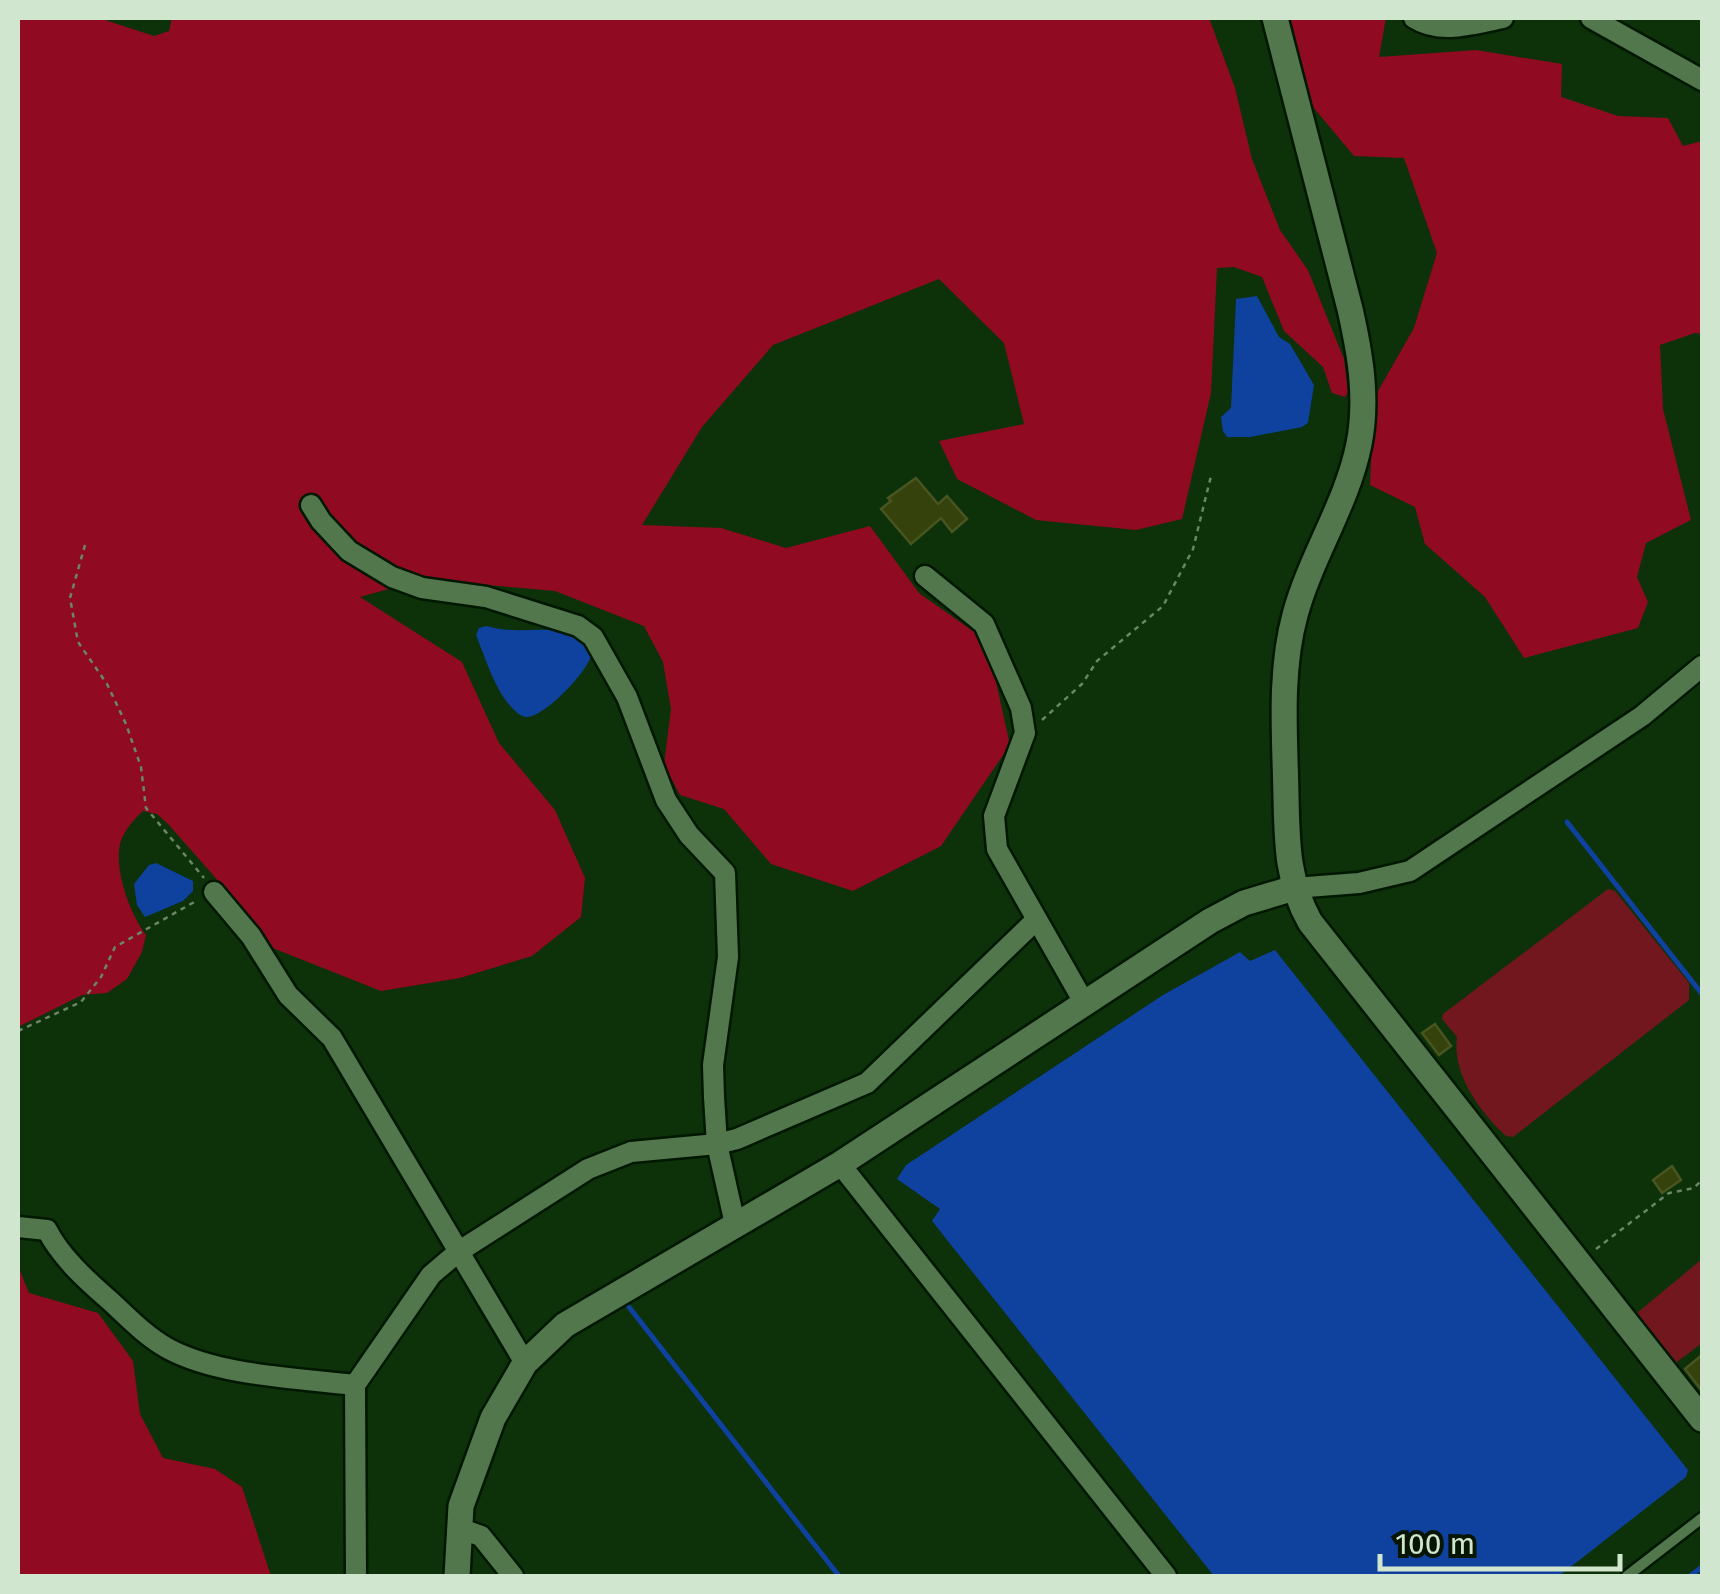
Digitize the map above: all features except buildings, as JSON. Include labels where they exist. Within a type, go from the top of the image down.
[{"type":"street","points":[[1274,18],[1350,308],[1363,393],[1360,442],[1354,464],[1302,593],[1287,661],[1284,710],[1287,848],[1294,888],[1310,922],[1702,1419]]},
{"type":"street","points":[[1414,18],[1426,25],[1446,28],[1502,18]]},
{"type":"street","points":[[1591,18],[1702,80]]},
{"type":"street","points":[[311,505],[320,521],[349,551],[392,578],[422,588],[486,597],[578,626],[593,637],[627,698],[666,800],[689,835],[725,873],[728,957],[714,1065],[717,1144],[735,1224]]},
{"type":"street","points":[[925,576],[970,610],[991,636],[1021,708],[1025,732],[997,802],[993,830],[996,849],[1085,1004]]},
{"type":"street","points":[[457,1576],[459,1528],[468,1481],[493,1418],[525,1363],[564,1325],[840,1164],[1210,921],[1262,896],[1294,888],[1359,883],[1410,870],[1659,704],[1702,666]]},
{"type":"street","points":[[214,892],[250,936],[288,995],[332,1038],[525,1363]]},
{"type":"street","points":[[356,1576],[355,1385],[431,1276],[458,1252],[588,1169],[631,1152],[737,1139],[867,1083],[1036,920]]},
{"type":"street","points":[[840,1164],[1166,1576]]},
{"type":"street","points":[[18,1227],[46,1230],[77,1270],[142,1332],[167,1348],[191,1359],[229,1368],[355,1385]]},
{"type":"street","points":[[459,1528],[481,1536],[514,1576]]},
{"type":"lane","points":[[1627,1576],[1702,1518]]},
{"type":"path","points":[[1025,732],[1072,694],[1098,661],[1164,606],[1194,549],[1211,476]]},
{"type":"path","points":[[18,1031],[81,1002],[101,977],[114,947],[129,936],[214,892],[146,808],[141,767],[126,724],[107,684],[78,642],[70,598],[85,545]]},
{"type":"path","points":[[1578,1260],[1669,1193],[1694,1188],[1702,1180]]},
{"type":"shaded area","points":[[18,18],[99,18],[154,36],[169,31],[172,18],[1209,18],[1235,88],[1252,159],[1280,230],[1308,270],[1344,359],[1348,392],[1345,397],[1332,393],[1323,367],[1284,331],[1262,277],[1234,267],[1217,268],[1211,393],[1182,519],[1136,530],[1036,520],[957,479],[939,441],[1024,424],[1004,343],[939,279],[773,345],[702,427],[642,525],[721,528],[786,548],[870,526],[919,593],[987,641],[1010,745],[941,846],[853,891],[771,864],[724,809],[680,795],[664,765],[671,709],[663,662],[644,626],[555,591],[424,579],[360,597],[462,662],[499,743],[555,810],[585,878],[581,917],[532,956],[460,978],[381,991],[265,945],[214,876],[168,824],[157,814],[143,811],[120,844],[119,866],[125,891],[146,935],[142,952],[127,979],[107,993],[82,995],[18,1027]]},
{"type":"shaded area","points":[[1288,18],[1386,18],[1379,57],[1476,50],[1562,64],[1561,97],[1618,116],[1668,118],[1683,146],[1702,141],[1702,334],[1660,345],[1663,409],[1691,520],[1646,543],[1637,577],[1648,602],[1638,628],[1524,658],[1485,597],[1425,544],[1415,507],[1370,485],[1374,398],[1414,328],[1437,253],[1404,158],[1354,156],[1313,107]]},
{"type":"shaded area","points":[[1608,889],[1615,891],[1689,983],[1689,1000],[1513,1137],[1506,1136],[1486,1115],[1463,1078],[1457,1037],[1442,1019],[1443,1014]]},
{"type":"shaded area","points":[[1702,1259],[1702,1343],[1677,1362],[1671,1361],[1637,1313]]},
{"type":"shaded area","points":[[18,1266],[29,1293],[98,1313],[133,1361],[140,1414],[163,1458],[215,1469],[242,1487],[271,1576],[18,1576]]},
{"type":"water","points":[[1257,296],[1279,337],[1290,344],[1314,385],[1308,423],[1250,437],[1227,437],[1221,417],[1231,408],[1236,299]]},
{"type":"water","points":[[479,628],[576,635],[588,642],[590,658],[571,685],[549,706],[529,717],[522,716],[500,691],[476,635]]},
{"type":"water","points":[[156,863],[193,881],[193,891],[183,901],[145,917],[137,905],[134,884],[149,865]]},
{"type":"water","points":[[1275,950],[1688,1470],[1686,1477],[1559,1576],[1214,1576],[932,1221],[940,1209],[897,1179],[906,1165],[1163,995],[1240,952],[1250,961]]},
{"type":"waterway","points":[[1567,822],[1702,994]]},
{"type":"waterway","points":[[629,1307],[839,1576]]},
{"type":"waterway","points":[[1690,1576],[1702,1567]]}]
